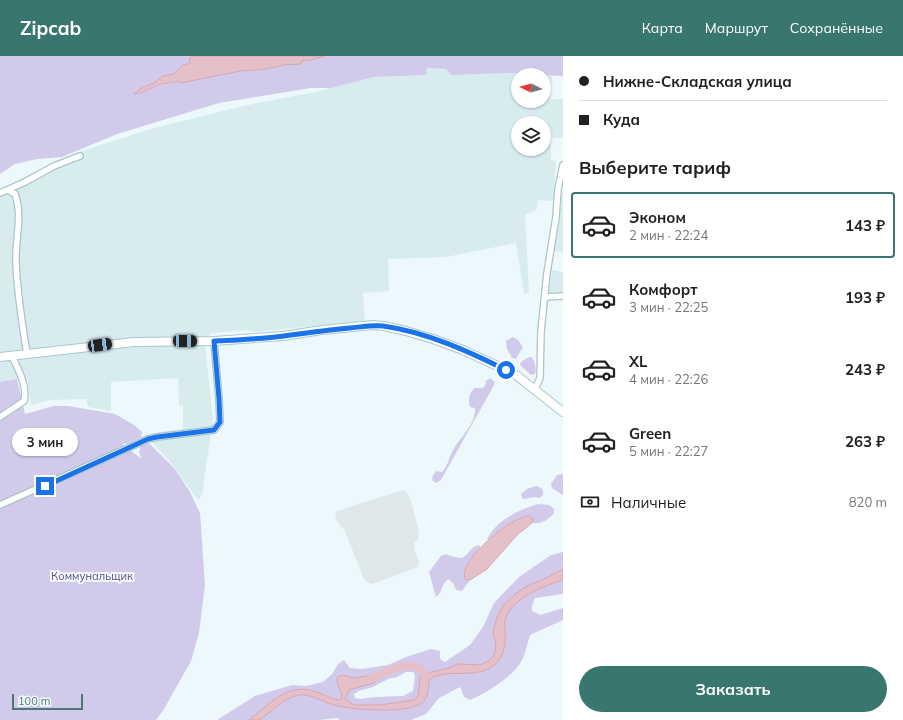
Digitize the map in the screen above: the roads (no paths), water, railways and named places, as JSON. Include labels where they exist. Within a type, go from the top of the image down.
[{"type":"street","points":[[0,193],[54,166],[80,156]]},
{"type":"street","points":[[535,389],[540,378],[541,331],[547,273],[556,217],[558,189],[563,165]]},
{"type":"street","points":[[8,190],[15,194],[18,209],[16,275],[27,354]]},
{"type":"street","points":[[545,297],[563,296]]},
{"type":"street","points":[[0,357],[134,342],[214,341],[282,336],[322,330],[384,326],[406,331],[463,350],[516,374],[563,412]]},
{"type":"street","points":[[0,505],[58,481],[148,439],[214,430],[220,422],[214,341]]},
{"type":"street","points":[[0,417],[24,401],[26,396],[20,372],[12,356]]},
{"type":"waterway","points":[[370,679],[393,669],[405,666],[416,667],[426,675]]},
{"type":"park label","name":"Коммунальщик","points":[[92,576]]}]
